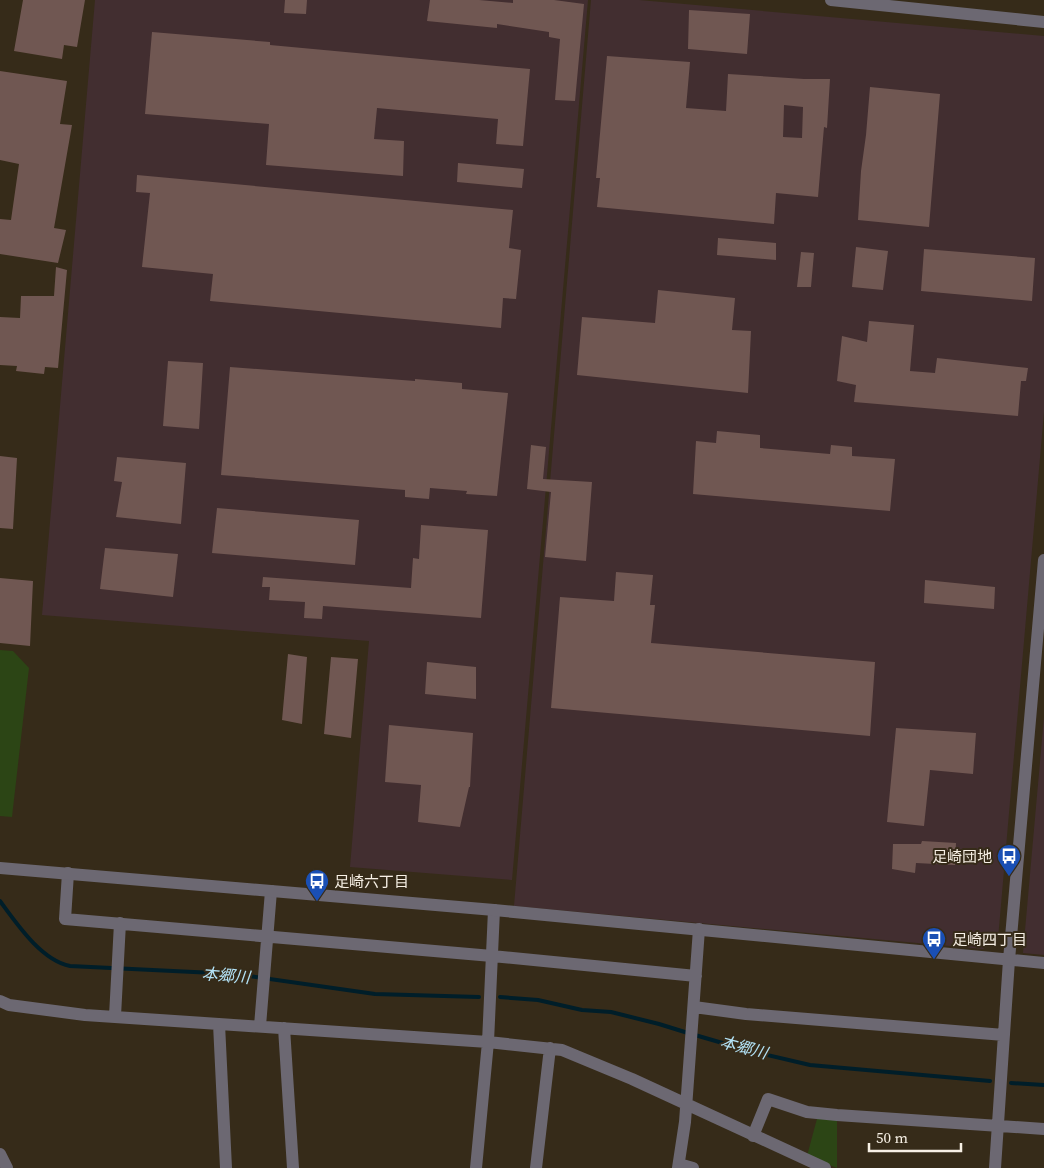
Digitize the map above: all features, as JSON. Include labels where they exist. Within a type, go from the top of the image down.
[{"type":"street","points":[[831,0],[1044,22]]},
{"type":"street","points":[[995,1168],[1010,960],[1044,560]]},
{"type":"street","points":[[0,868],[494,910],[1044,963]]},
{"type":"street","points":[[68,873],[65,919],[492,956],[696,976]]},
{"type":"street","points":[[260,1026],[271,891]]},
{"type":"street","points":[[476,1168],[488,1042],[494,910]]},
{"type":"street","points":[[115,1016],[120,924]]},
{"type":"street","points":[[693,1168],[679,1166],[686,1104],[699,929]]},
{"type":"street","points":[[0,1001],[9,1006],[85,1015],[488,1042],[562,1050],[590,1060],[825,1168]]},
{"type":"street","points":[[694,1007],[752,1014],[1004,1035]]},
{"type":"street","points":[[219,1024],[226,1168]]},
{"type":"street","points":[[284,1028],[293,1168]]},
{"type":"street","points":[[536,1168],[550,1048]]},
{"type":"street","points":[[753,1136],[768,1099],[807,1112],[1044,1129]]},
{"type":"street","points":[[0,1154],[7,1168]]},
{"type":"shaded area","points":[[95,0],[588,0],[512,880],[350,867],[369,641],[42,615]]},
{"type":"shaded area","points":[[591,0],[639,0],[1044,36],[1044,412],[998,939],[983,949],[514,906]]},
{"type":"shaded area","points":[[1044,717],[1044,955],[1023,953]]},
{"type":"green space","points":[[0,650],[13,651],[29,668],[12,817],[0,816]]},
{"type":"green space","points":[[818,1115],[837,1115],[837,1168],[807,1156]]},
{"type":"building","points":[[23,0],[85,0],[77,47],[64,45],[62,59],[14,51]]},
{"type":"building","points":[[285,0],[307,0],[306,14],[284,13]]},
{"type":"building","points":[[430,0],[479,0],[513,3],[513,0],[554,0],[584,4],[575,101],[555,100],[560,39],[549,37],[549,32],[497,24],[497,28],[427,21]]},
{"type":"building","points":[[689,10],[750,14],[747,54],[688,49]]},
{"type":"building","points":[[152,32],[270,42],[270,45],[530,69],[523,146],[496,144],[498,119],[377,108],[374,139],[404,141],[403,176],[266,165],[269,124],[145,114]]},
{"type":"building","points":[[607,56],[690,62],[686,108],[726,111],[728,74],[830,79],[827,128],[824,127],[818,197],[776,193],[774,224],[597,207],[600,178],[596,178]],"holes":[[[784,105],[803,107],[802,138],[783,137]]]},
{"type":"building","points":[[0,71],[67,81],[60,124],[72,125],[54,228],[66,230],[58,263],[0,254],[0,219],[11,220],[19,164],[0,160]]},
{"type":"building","points":[[870,87],[940,94],[929,227],[858,220]]},
{"type":"building","points":[[458,163],[524,169],[522,188],[457,182]]},
{"type":"building","points":[[137,175],[513,210],[509,248],[521,250],[516,299],[503,298],[501,328],[210,301],[213,274],[142,267],[150,193],[136,192]]},
{"type":"building","points":[[718,238],[776,243],[776,260],[717,255]]},
{"type":"building","points":[[856,247],[888,251],[883,290],[852,287]]},
{"type":"building","points":[[924,249],[1035,258],[1032,301],[921,291]]},
{"type":"building","points":[[801,252],[814,253],[811,287],[797,287]]},
{"type":"building","points":[[56,267],[67,270],[58,368],[45,367],[44,374],[16,371],[17,366],[0,365],[0,317],[20,318],[21,296],[54,296]]},
{"type":"building","points":[[658,290],[735,298],[732,330],[751,331],[748,393],[577,375],[582,317],[655,323]]},
{"type":"building","points":[[869,321],[914,325],[910,371],[935,373],[937,358],[1028,368],[1026,381],[1021,381],[1018,416],[854,402],[856,385],[837,381],[842,336],[867,342]]},
{"type":"building","points":[[168,361],[203,363],[199,429],[163,426]]},
{"type":"building","points":[[230,367],[462,383],[462,389],[508,393],[497,496],[466,494],[467,491],[430,488],[429,499],[405,497],[405,490],[221,475]]},
{"type":"building","points":[[717,431],[760,435],[760,448],[830,454],[831,445],[852,447],[852,456],[895,459],[890,511],[693,494],[696,441],[716,443]]},
{"type":"building","points":[[531,445],[546,447],[543,479],[592,482],[586,561],[545,557],[551,492],[527,489]]},
{"type":"building","points":[[0,456],[17,458],[13,529],[0,528]]},
{"type":"building","points":[[117,457],[186,463],[181,524],[116,517],[122,482],[114,481]]},
{"type":"building","points":[[217,508],[359,520],[355,565],[212,553]]},
{"type":"building","points":[[421,525],[488,530],[481,618],[323,606],[322,619],[304,618],[305,602],[269,600],[270,587],[262,587],[263,577],[411,588],[413,558],[419,559]]},
{"type":"building","points":[[105,548],[178,554],[173,597],[100,589]]},
{"type":"building","points":[[616,572],[653,575],[650,605],[655,605],[651,643],[875,662],[870,736],[551,708],[560,597],[614,601]]},
{"type":"building","points":[[0,578],[33,581],[30,646],[0,643]]},
{"type":"building","points":[[925,580],[995,587],[994,609],[924,603]]},
{"type":"building","points":[[288,654],[307,657],[302,724],[282,720]]},
{"type":"building","points":[[331,657],[358,659],[351,738],[324,734]]},
{"type":"building","points":[[427,662],[476,667],[476,699],[425,694]]},
{"type":"building","points":[[389,725],[473,733],[470,787],[460,827],[418,822],[421,785],[385,782]]},
{"type":"building","points":[[896,728],[976,733],[973,774],[930,770],[924,826],[887,822]]},
{"type":"building","points":[[922,841],[956,843],[955,865],[916,863],[915,873],[892,869],[893,844],[921,844]]},
{"type":"waterway","name":"本郷川","points":[[0,901],[30,940],[49,957],[70,966],[235,974],[375,994],[479,997]]},
{"type":"waterway","name":"本郷川","points":[[500,997],[538,1000],[582,1010],[611,1012],[688,1033]]},
{"type":"waterway","name":"本郷川","points":[[695,1035],[750,1051],[810,1065],[990,1081]]},
{"type":"waterway","name":"本郷川","points":[[1011,1083],[1044,1085]]},
{"type":"place","name":"足崎団地","points":[[1009,877]]},
{"type":"place","name":"足崎六丁目","points":[[317,902]]},
{"type":"place","name":"足崎四丁目","points":[[934,960]]}]
